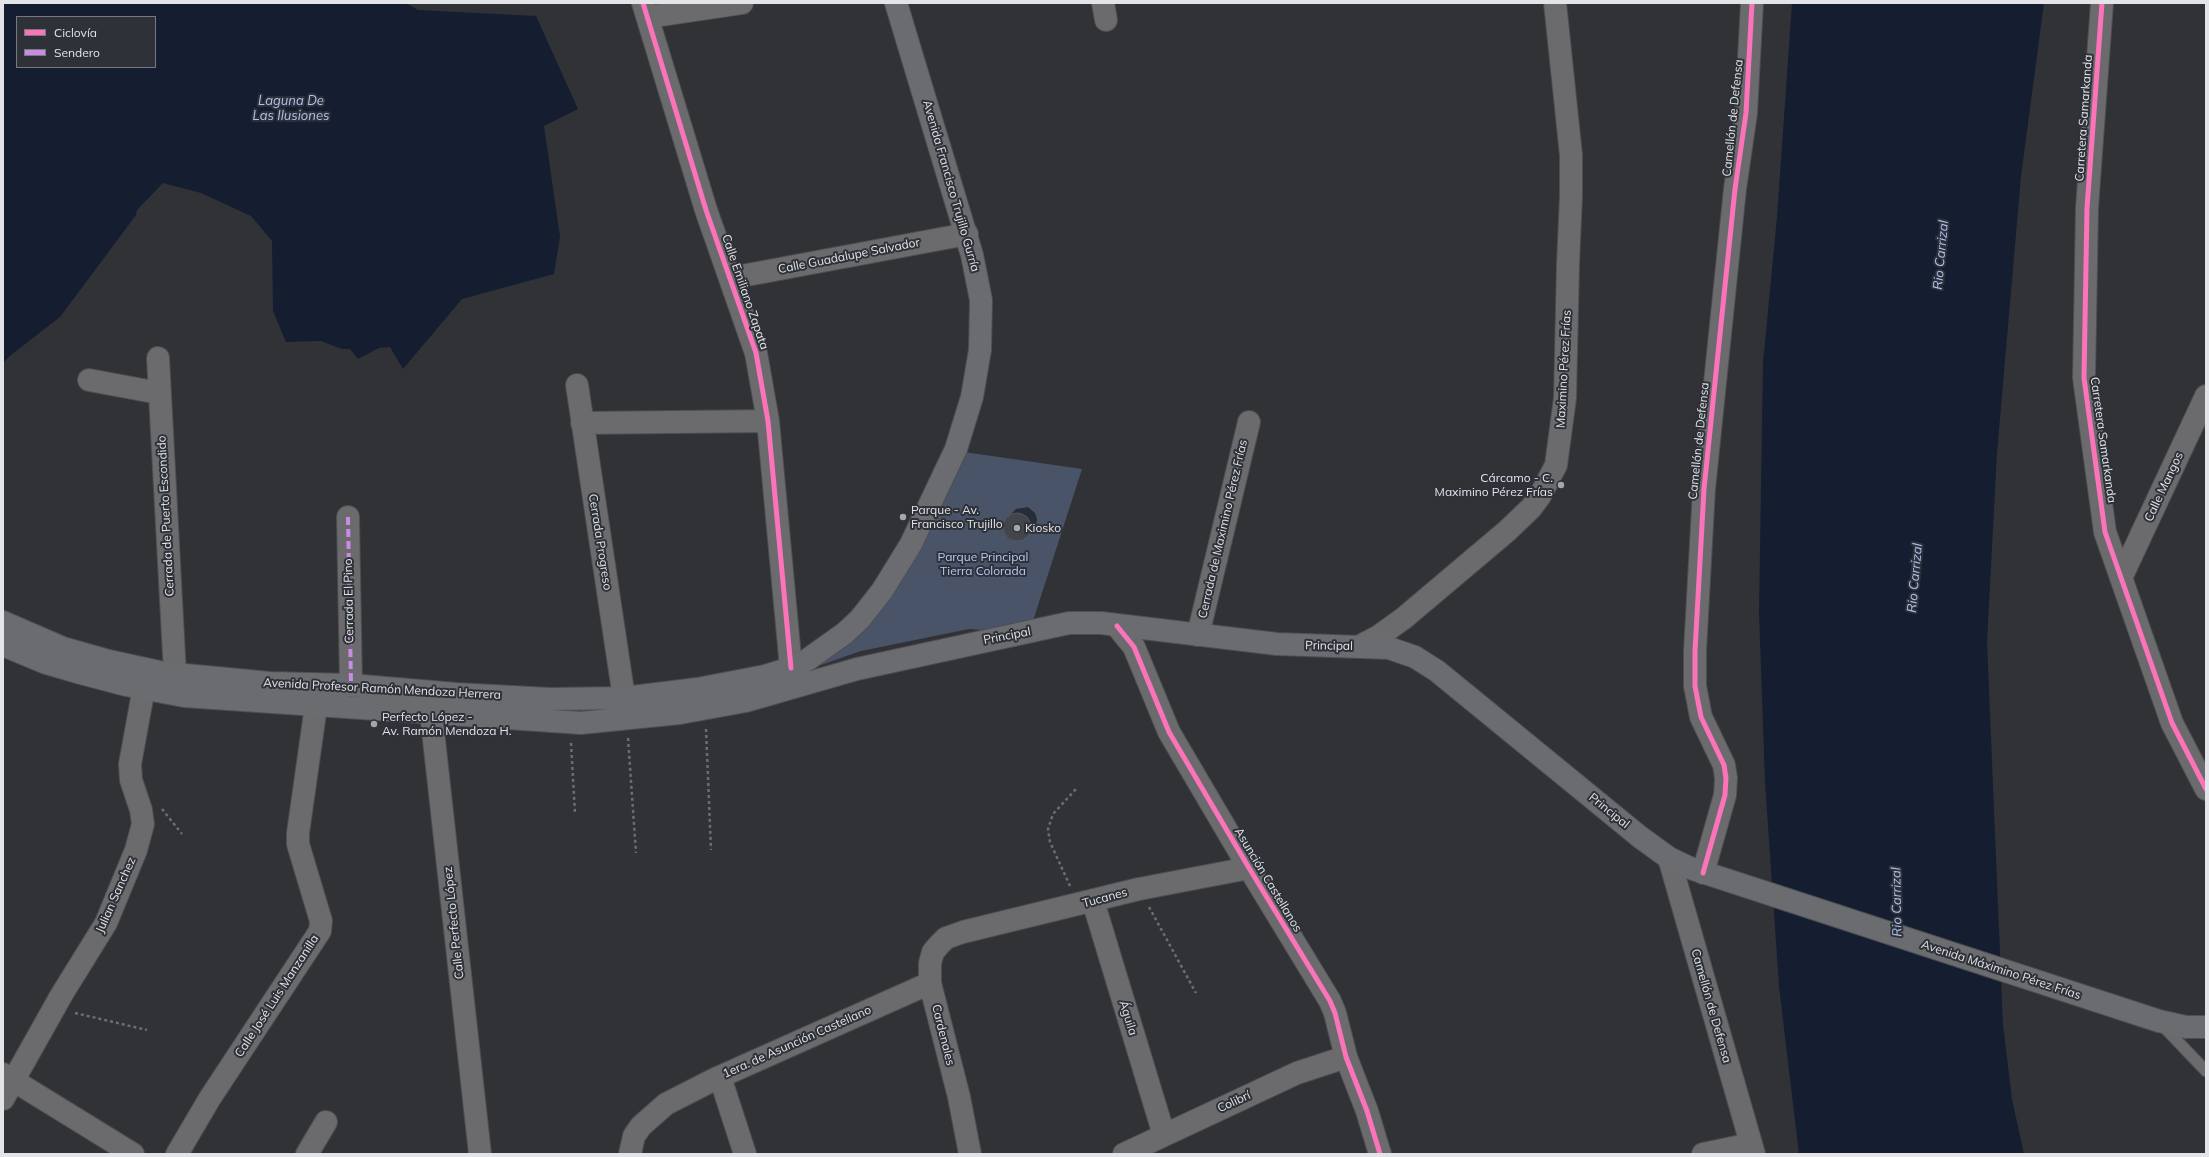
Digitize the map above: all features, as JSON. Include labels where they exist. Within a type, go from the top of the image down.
[{"type":"main road","name":"Avenida Francisco Trujillo Gurría","points":[[791,668],[807,660],[845,633],[860,619],[882,591],[908,551],[942,481],[966,417],[976,377],[982,323],[977,276],[967,234],[896,3]]},
{"type":"main road","name":"Avenida Profesor Ramón Mendoza Herrera","points":[[3,622],[63,648],[145,679],[217,700],[570,722],[627,719],[705,709],[746,701],[857,669]]},
{"type":"main road","name":"Principal","points":[[857,669],[1069,623],[1083,622],[1303,646],[1360,646],[1389,648],[1402,651],[1425,663],[1669,858],[1703,873],[1730,882]]},
{"type":"main road","points":[[845,633],[839,646],[840,653],[846,663],[857,669]]},
{"type":"main road","name":"Avenida Profesor Ramón Mendoza Herrera","points":[[3,645],[46,663],[145,679],[175,674],[270,683],[350,685],[431,692],[550,699],[624,698],[747,680],[791,668]]},
{"type":"main road","name":"Avenida Máximino Pérez Frías","points":[[1730,882],[2159,1022],[2186,1027],[2206,1027]]},
{"type":"main road","points":[[2159,1022],[2206,1038]]},
{"type":"street","points":[[645,10],[742,3]]},
{"type":"street","name":"Maximino Pérez Frías","points":[[1360,646],[1379,636],[1404,618],[1507,531],[1531,508],[1540,496],[1556,465],[1565,398],[1571,155],[1555,3]]},
{"type":"street","name":"Camellón de Defensa","points":[[1703,873],[1725,795],[1726,778],[1724,765],[1701,718],[1695,686],[1695,651],[1702,512],[1734,197],[1746,113],[1752,3]]},
{"type":"street","name":"Carretera Samarkanda","points":[[2102,3],[2087,208],[2084,378],[2105,532],[2172,723],[2206,789]]},
{"type":"street","name":"Calle Emiliano Zapata","points":[[645,10],[706,210],[756,353],[768,421],[791,668]]},
{"type":"street","name":"Calle Guadalupe Salvador","points":[[731,278],[967,234]]},
{"type":"street","name":"Cerrada de Puerto Escondido","points":[[158,358],[175,674]]},
{"type":"street","points":[[90,380],[159,393]]},
{"type":"street","name":"Cerrada Progreso","points":[[577,385],[624,698]]},
{"type":"street","name":"Calle Mangos","points":[[2121,578],[2206,396]]},
{"type":"street","points":[[582,423],[768,421]]},
{"type":"street","name":"Cerrada de Maximino Pérez Frías","points":[[1198,635],[1249,422]]},
{"type":"street","name":"Cerrada El Pino","points":[[348,517],[350,685]]},
{"type":"street","name":"Asunción Castellanos","points":[[1117,626],[1134,646],[1170,732],[1249,868],[1330,1001],[1335,1013],[1346,1057],[1367,1112],[1380,1154]]},
{"type":"street","name":"Julian Sanchez","points":[[6,1085],[106,924],[119,895],[142,833],[141,810],[134,790],[130,764],[145,679]]},
{"type":"street","name":"Calle José Luis Manzanilla","points":[[177,1154],[215,1091],[320,931],[321,921],[300,849],[298,833],[316,706],[316,684]]},
{"type":"street","name":"Calle Perfecto López","points":[[431,692],[431,713],[480,1154]]},
{"type":"street","name":"Camellón de Defensa","points":[[1669,858],[1753,1149]]},
{"type":"street","name":"Tucanes","points":[[963,932],[1139,889],[1249,868]]},
{"type":"street","name":"Águila","points":[[1086,903],[1164,1135]]},
{"type":"street","name":"Cardenales","points":[[963,932],[946,938],[933,952],[930,963],[930,983],[952,1068],[970,1154]]},
{"type":"street","name":"1era. de Asunción Castellano","points":[[630,1154],[634,1136],[641,1126],[666,1104],[720,1077],[930,983]]},
{"type":"street","name":"Colibrí","points":[[1124,1154],[1297,1073],[1346,1057]]},
{"type":"street","points":[[720,1077],[745,1154]]},
{"type":"street","points":[[6,1085],[133,1154]]},
{"type":"street","points":[[307,1154],[326,1122]]},
{"type":"street","points":[[1703,1154],[1753,1149]]},
{"type":"lane","points":[[2159,1022],[2206,1071]]},
{"type":"path","points":[[705,709],[711,850]]},
{"type":"path","points":[[627,719],[636,853]]},
{"type":"path","points":[[570,722],[575,812]]},
{"type":"path","points":[[1076,789],[1052,814],[1048,829],[1050,842],[1086,903]]},
{"type":"path","points":[[1139,889],[1196,993]]},
{"type":"path","points":[[54,1008],[147,1030]]},
{"type":"green space","name":"Parque Principal Tierra Colorada","points":[[964,452],[1082,469],[1032,624],[997,631],[969,629],[861,651],[818,666],[814,665],[830,652]]},
{"type":"water","name":"Laguna De Las Ilusiones","points":[[3,3],[406,3],[418,10],[536,16],[578,109],[544,126],[560,237],[554,274],[462,299],[403,369],[390,347],[379,348],[358,359],[350,349],[342,349],[321,341],[286,342],[273,311],[272,241],[251,216],[201,193],[163,183],[137,210],[136,215],[60,317],[11,355],[3,363]]},
{"type":"water","name":"Rio Carrizal","points":[[1792,3],[2044,3],[2021,176],[1997,453],[1987,642],[2003,1025],[2012,1099],[2024,1154],[1799,1154],[1779,986],[1765,782],[1759,612],[1763,363],[1777,217]]},
{"type":"building","name":"Kiosko","points":[[1017,513],[1023,514],[1027,517],[1030,521],[1030,533],[1027,537],[1023,540],[1017,541],[1011,540],[1007,537],[1004,533],[1003,527],[1004,521],[1007,517],[1011,514]]},
{"type":"marked path","points":[[348,517],[351,685]]},
{"type":"cycle path","points":[[643,3],[706,210],[756,353],[768,421],[791,668]]},
{"type":"cycle path","points":[[1703,873],[1725,795],[1726,778],[1724,765],[1701,717],[1695,686],[1695,651],[1704,489],[1735,189],[1746,113],[1752,3]]},
{"type":"cycle path","points":[[2102,3],[2087,208],[2084,378],[2105,532],[2172,723],[2206,789]]},
{"type":"cycle path","points":[[1117,626],[1134,647],[1169,732],[1330,1001],[1335,1013],[1346,1057],[1367,1111],[1380,1154]]},
{"type":"place","name":"Cárcamo - C. Maximino Pérez Frías","points":[[1561,485]]},
{"type":"place","name":"Parque - Av. Francisco Trujillo","points":[[903,517]]},
{"type":"place","name":"Kiosko","points":[[1017,528]]},
{"type":"place","name":"Perfecto López - Av. Ramón Mendoza H.","points":[[374,724]]}]
